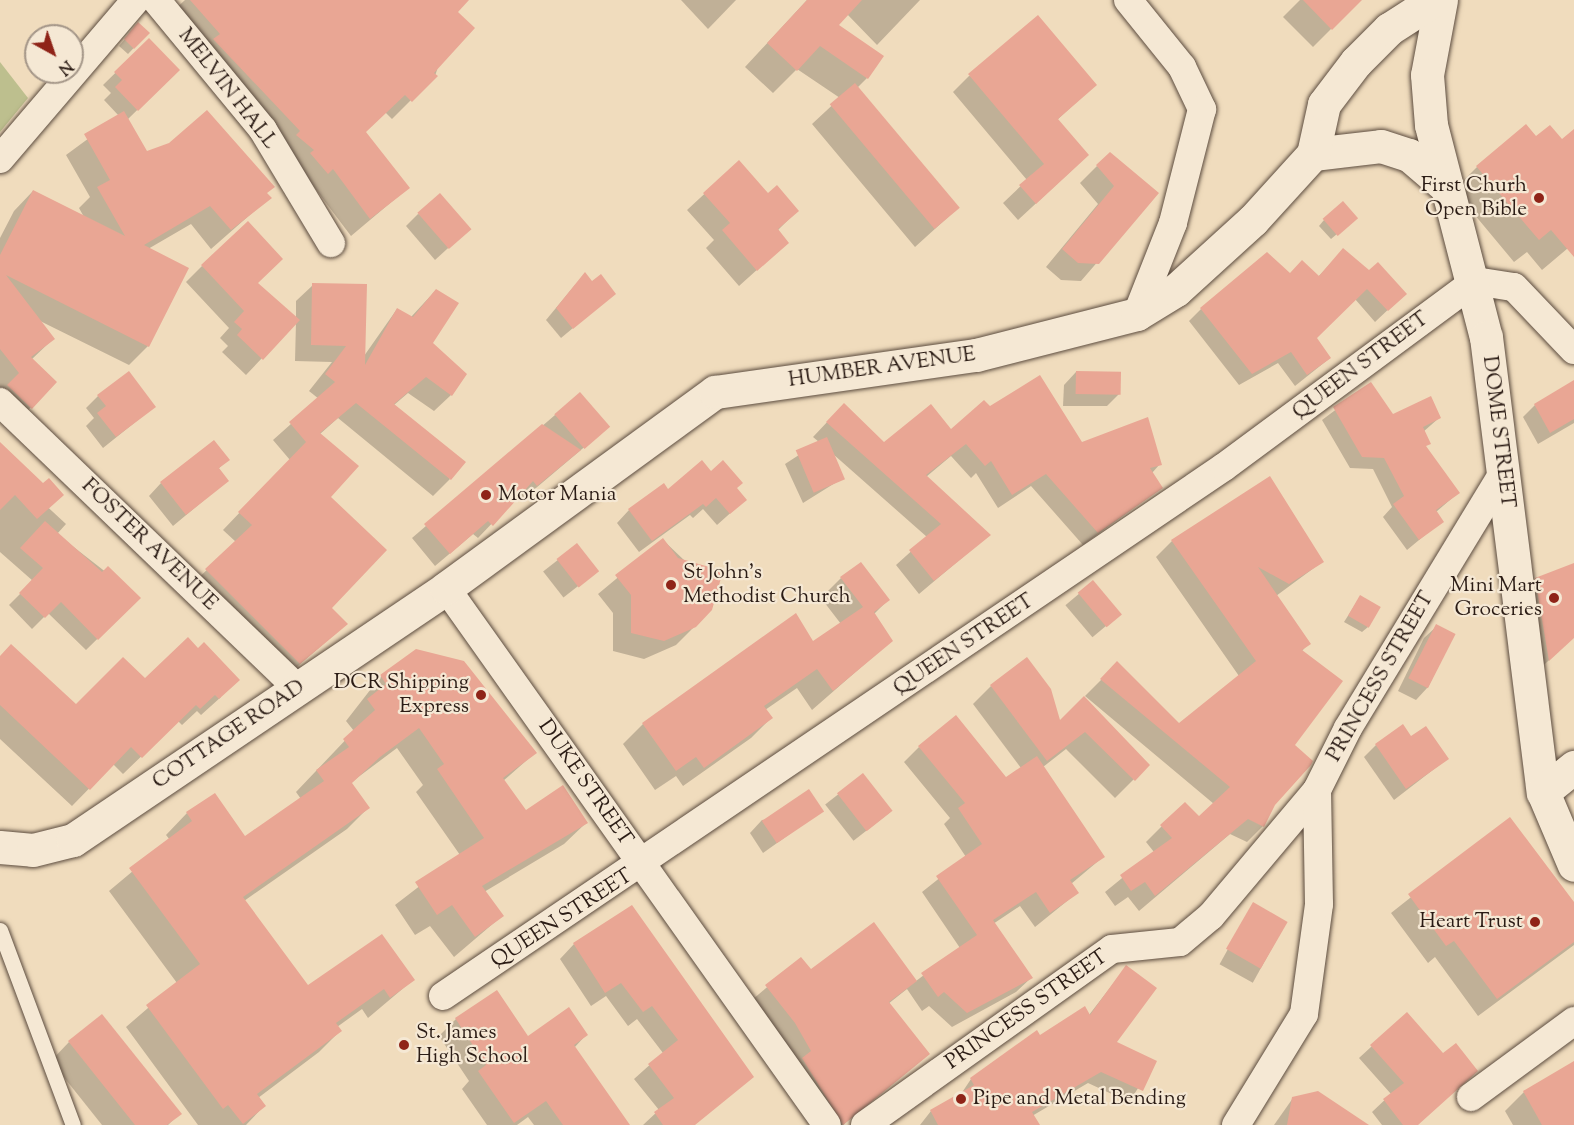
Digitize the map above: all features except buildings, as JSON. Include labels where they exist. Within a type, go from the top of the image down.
[{"type":"main road","points":[[1434,0],[1389,29],[1356,62],[1324,104],[1313,153],[1381,146],[1409,155],[1443,184]]},
{"type":"main road","name":"DOME STREET","points":[[1441,0],[1427,75],[1443,184],[1475,281],[1503,473],[1543,792],[1574,865]]},
{"type":"main road","name":"HUMBER AVENUE","points":[[446,588],[715,392],[976,355],[1137,314],[1176,290],[1227,243],[1313,153]]},
{"type":"main road","name":"COTTAGE ROAD","points":[[0,847],[33,850],[73,840],[446,588]]},
{"type":"main road","points":[[1543,792],[1574,767]]},
{"type":"street","points":[[0,159],[136,0]]},
{"type":"street","name":"MELVIN HALL","points":[[156,0],[263,130],[332,243]]},
{"type":"street","points":[[1128,0],[1182,67],[1202,109],[1173,223],[1137,314]]},
{"type":"street","points":[[1475,281],[1514,287],[1574,350]]},
{"type":"street","name":"QUEEN STREET","points":[[443,996],[643,865],[1224,467],[1475,281]]},
{"type":"street","name":"FOSTER AVENUE","points":[[0,402],[297,688]]},
{"type":"street","name":"PRINCESS STREET","points":[[865,1125],[1112,949],[1179,942],[1211,916],[1317,790],[1348,728],[1503,473]]},
{"type":"street","name":"DUKE STREET","points":[[446,588],[827,1125]]},
{"type":"street","name":"PRINCESS STREET","points":[[1236,1125],[1304,1014],[1318,904],[1317,790]]},
{"type":"street","points":[[1471,1097],[1574,1020]]},
{"type":"lane","points":[[0,930],[73,1125]]},
{"type":"green space","points":[[0,62],[28,98],[0,132]]},
{"type":"place","name":"First Churh Open Bible","points":[[1539,198]]},
{"type":"place","name":"Motor Mania","points":[[486,495]]},
{"type":"place","name":"St John's Methodist Church","points":[[671,585]]},
{"type":"place","name":"Mini Mart Groceries","points":[[1554,598]]},
{"type":"place","name":"DCR Shipping Express","points":[[481,695]]},
{"type":"place","name":"Heart Trust","points":[[1535,922]]},
{"type":"place","name":"St. James High School","points":[[404,1045]]},
{"type":"place","name":"Pipe and Metal Bending","points":[[961,1099]]}]
